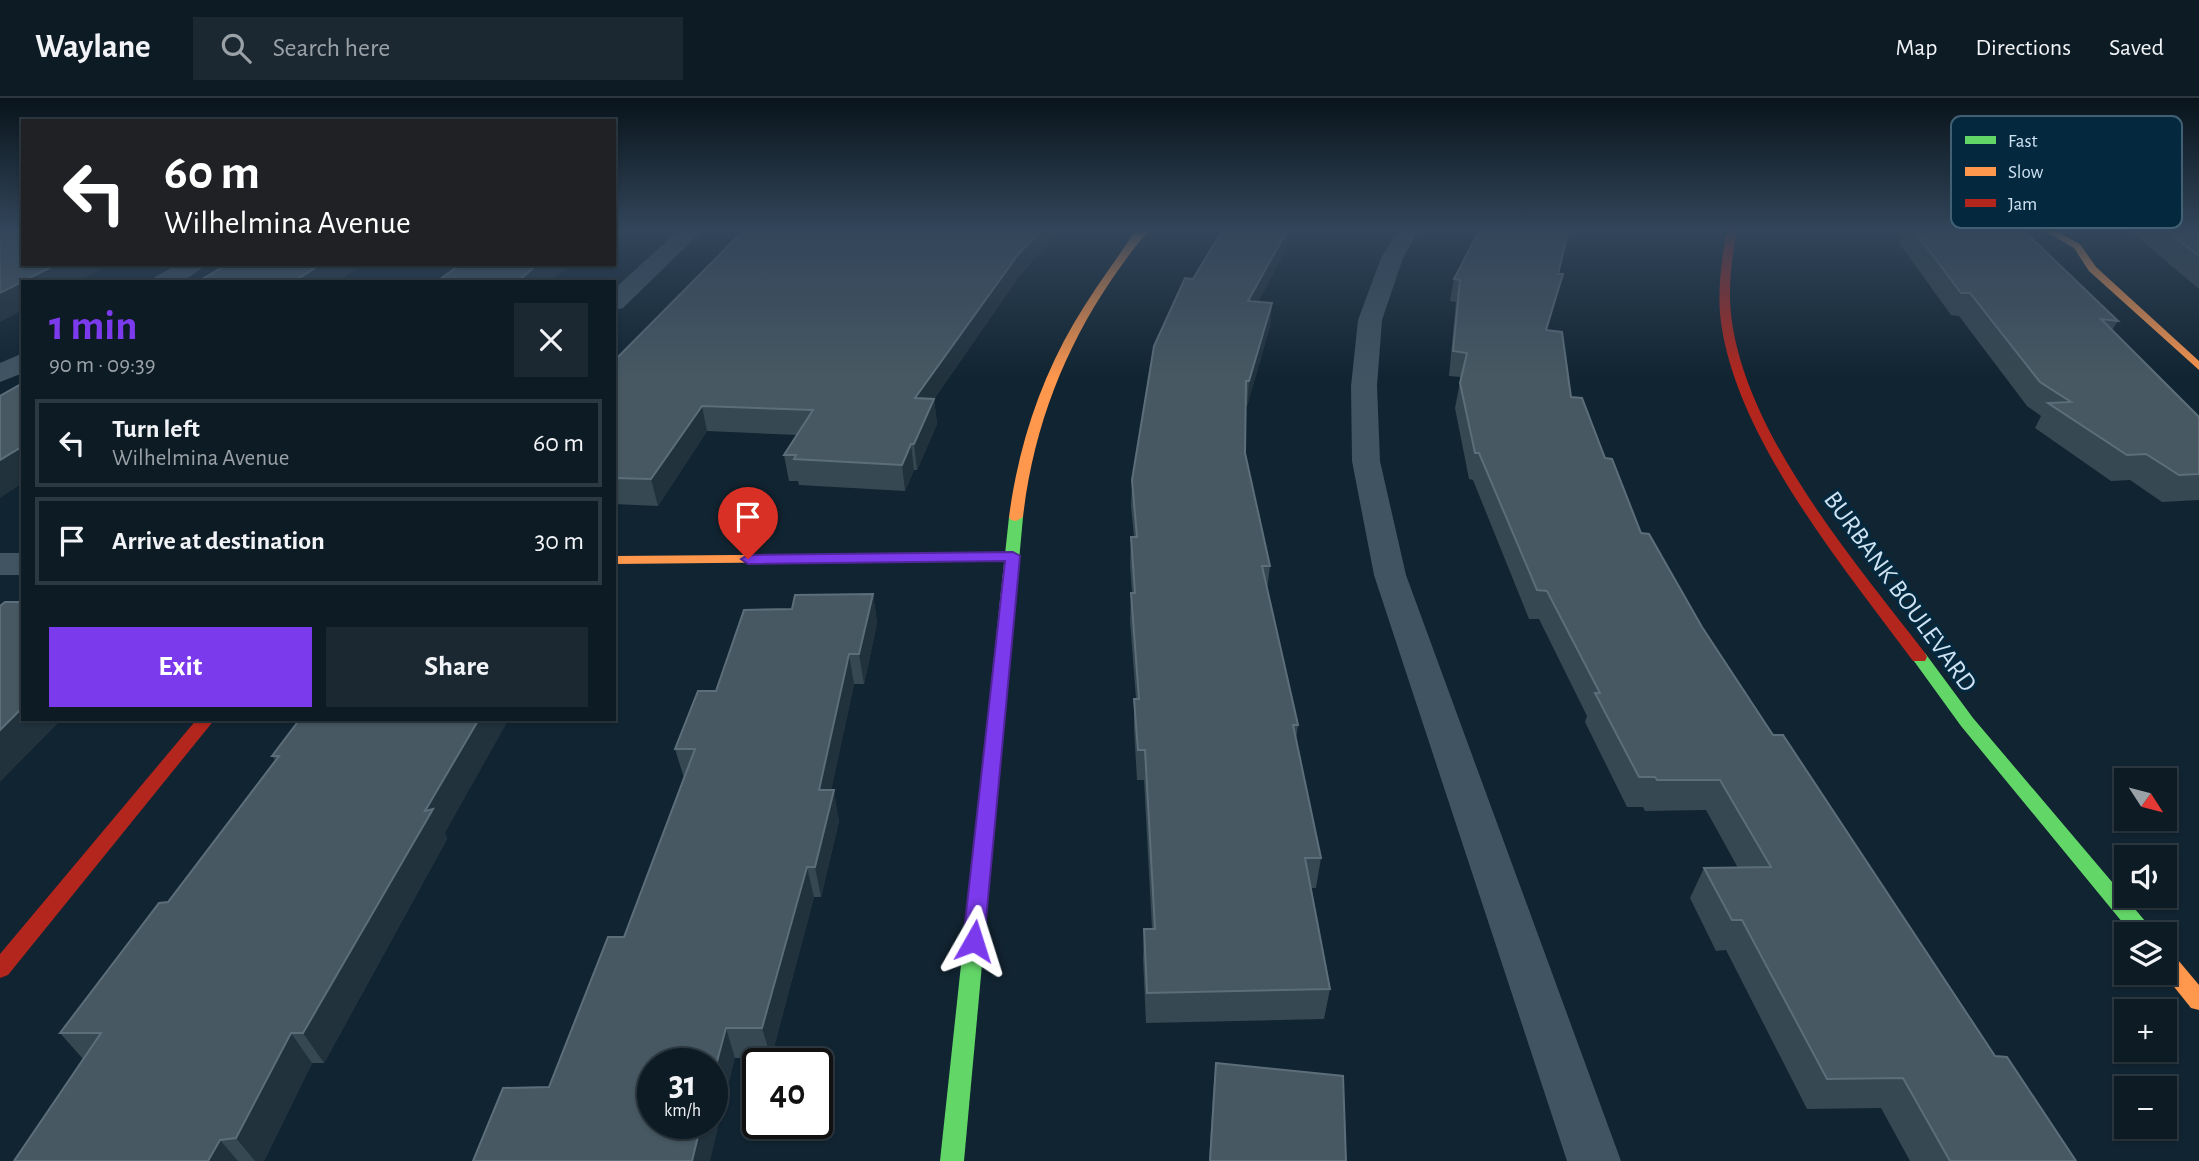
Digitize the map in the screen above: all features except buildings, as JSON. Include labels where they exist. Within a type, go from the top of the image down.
[{"type":"street","points":[[616,301],[640,279]]},
{"type":"street","points":[[951,1161],[1018,492],[1035,422],[1073,334],[1109,279]]},
{"type":"street","name":"BURBANK BOULEVARD","points":[[1725,279],[1727,327],[1748,397],[1797,491],[1967,722],[2134,922]]},
{"type":"street","points":[[2102,279],[2199,367]]},
{"type":"street","points":[[0,374],[21,362]]},
{"type":"street","points":[[616,560],[1013,556]]},
{"type":"street","points":[[0,564],[21,564]]},
{"type":"street","points":[[0,968],[205,721]]},
{"type":"street","points":[[2177,974],[2199,1001]]},
{"type":"lane","points":[[1385,279],[1370,320],[1364,386],[1366,461],[1390,575],[1594,1161]]},
{"type":"traffic: fast","points":[[952,1161],[1016,517]]},
{"type":"traffic: fast","points":[[1919,657],[1967,722],[2134,922]]},
{"type":"traffic: slow","points":[[1016,517],[1023,470],[1043,400],[1080,321],[1108,279]]},
{"type":"traffic: slow","points":[[2102,279],[2199,367]]},
{"type":"traffic: slow","points":[[616,560],[1013,557]]},
{"type":"traffic: slow","points":[[2177,974],[2199,1001]]},
{"type":"traffic: jam","points":[[1725,279],[1726,317],[1741,375],[1781,462],[1833,542],[1919,657]]},
{"type":"traffic: jam","points":[[0,969],[205,721]]},
{"type":"route","points":[[748,559],[1013,556],[974,941]]}]
